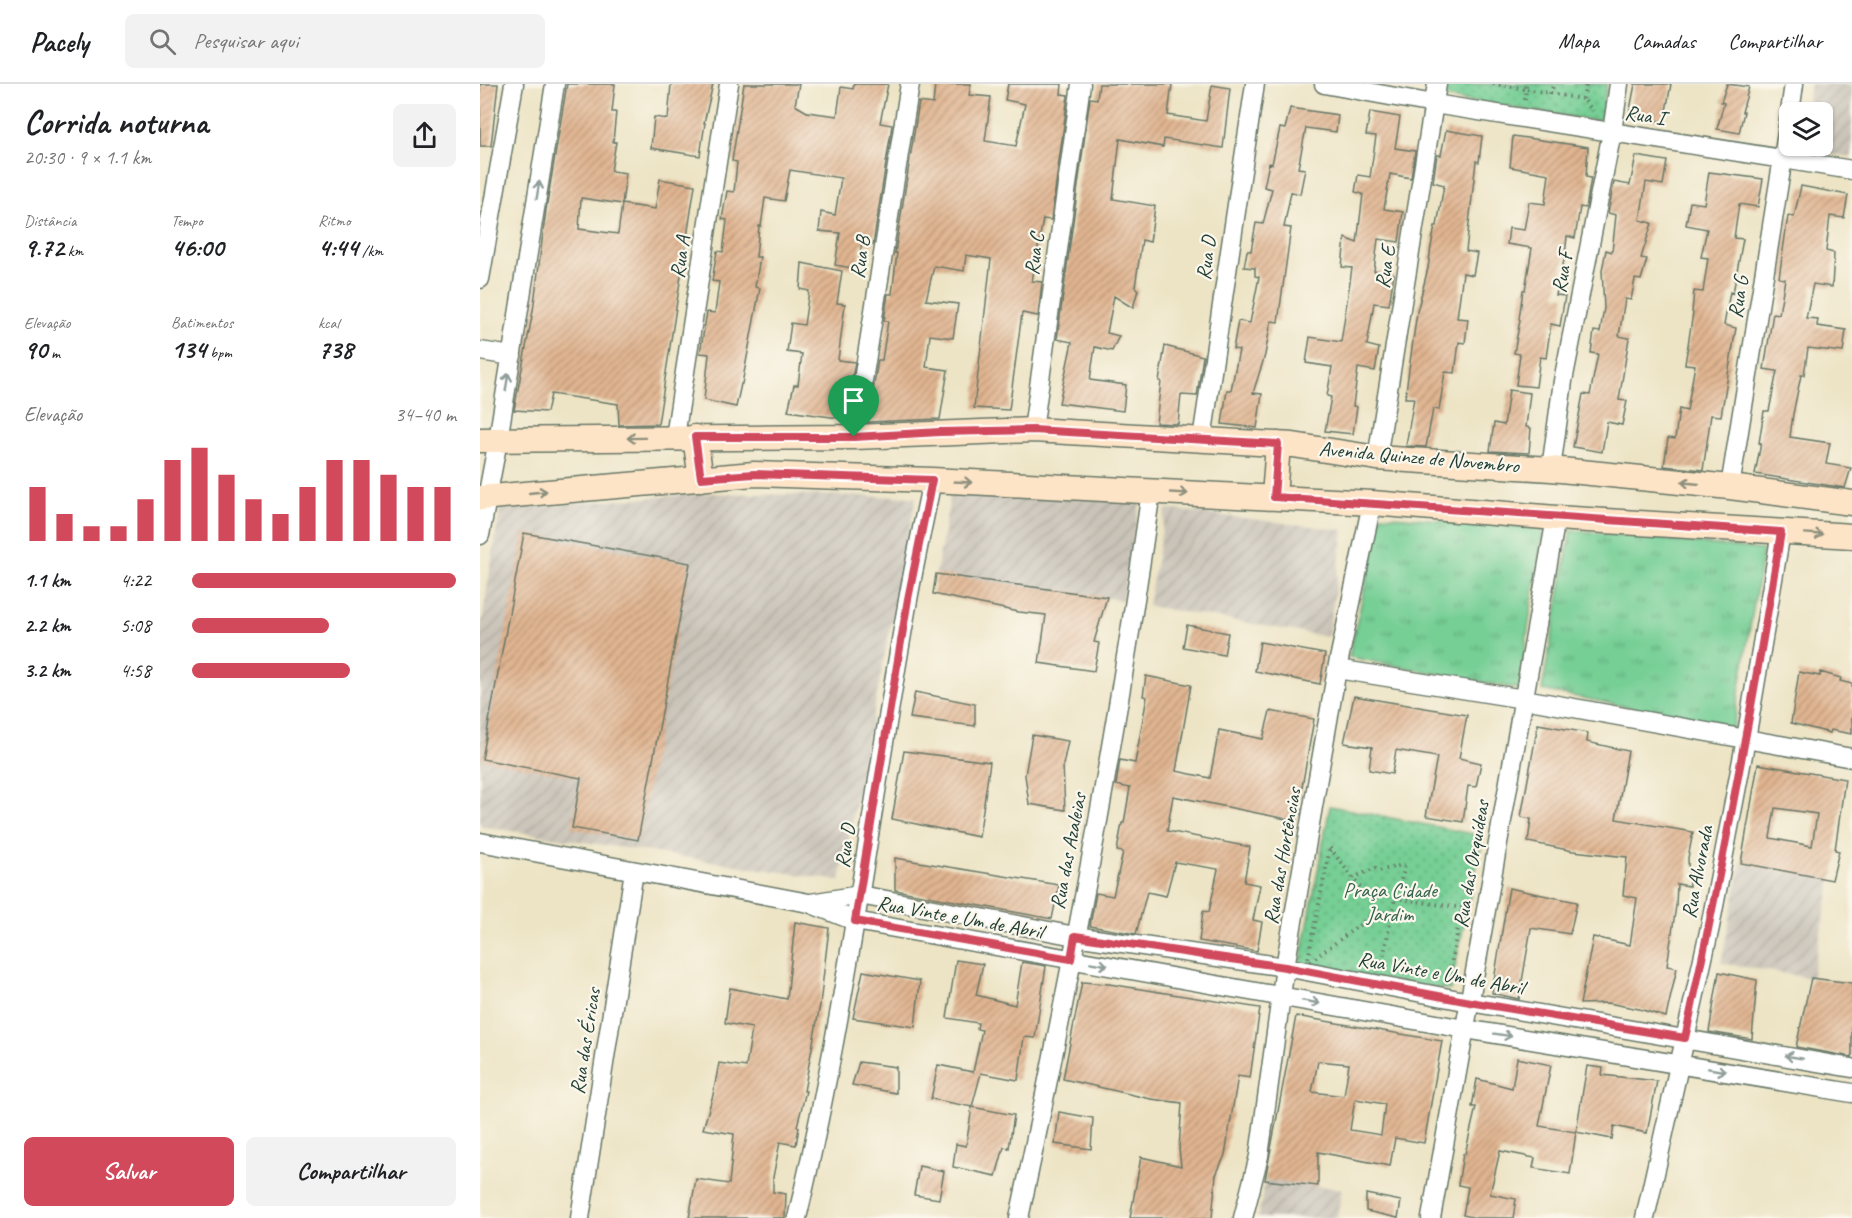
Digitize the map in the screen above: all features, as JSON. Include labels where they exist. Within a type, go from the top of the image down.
[{"type":"main road","name":"Avenida Quinze de Novembro","points":[[489,440],[854,437],[1033,430],[1278,444],[1377,458],[1551,469],[1852,502]]},
{"type":"main road","points":[[685,437],[701,478]]},
{"type":"main road","points":[[1274,497],[1278,444]]},
{"type":"main road","points":[[483,498],[754,474],[932,480],[1274,497],[1556,518],[1852,536]]},
{"type":"street","points":[[480,279],[514,84]]},
{"type":"street","points":[[480,535],[489,440],[512,356],[555,84]]},
{"type":"street","name":"Rua A","points":[[685,437],[729,84]]},
{"type":"street","name":"Rua B","points":[[854,437],[910,84]]},
{"type":"street","name":"Rua C","points":[[1033,430],[1081,84]]},
{"type":"street","name":"Rua D","points":[[1202,439],[1254,84]]},
{"type":"street","name":"Rua I","points":[[1324,84],[1434,104],[1852,170]]},
{"type":"street","name":"Rua E","points":[[1377,458],[1437,84]]},
{"type":"street","name":"Rua F","points":[[1551,469],[1563,381],[1612,132],[1619,84]]},
{"type":"street","name":"Rua G","points":[[1792,102],[1794,84]]},
{"type":"street","name":"Rua G","points":[[1730,487],[1783,156]]},
{"type":"street","points":[[480,351],[512,356]]},
{"type":"street","name":"Rua D","points":[[796,1218],[826,1088],[908,599],[932,480]]},
{"type":"street","name":"Rua das Azaleias","points":[[1019,1218],[1071,959],[1131,637],[1151,491]]},
{"type":"street","name":"Rua das Hortências","points":[[1243,1218],[1259,1156],[1285,967],[1337,669],[1372,503]]},
{"type":"street","name":"Rua das Orquídeas","points":[[1431,1218],[1556,518]]},
{"type":"street","name":"Rua Alvorada","points":[[1645,1218],[1710,927],[1746,739],[1781,532]]},
{"type":"street","points":[[1337,669],[1524,699],[1852,758]]},
{"type":"street","name":"Rua Vinte e Um de Abril","points":[[480,842],[809,903],[855,921],[1465,1029],[1852,1093]]},
{"type":"street","name":"Rua das Éricas","points":[[580,1218],[634,871]]},
{"type":"street","name":"Rua Vinte e Um de Abril","points":[[809,903],[860,895],[1075,936],[1285,967],[1470,1002],[1852,1068]]},
{"type":"path","points":[[1493,84],[1526,86],[1550,94],[1583,99],[1586,84]]},
{"type":"path","points":[[1550,94],[1554,84]]},
{"type":"path","points":[[1525,100],[1526,86]]},
{"type":"path","points":[[1378,911],[1308,964],[1330,848],[1378,911],[1392,914]]},
{"type":"path","points":[[1353,878],[1375,868],[1379,871],[1406,864],[1395,898],[1380,975]]},
{"type":"path","points":[[1395,898],[1462,909],[1447,985]]},
{"type":"shaded area","points":[[1810,84],[1852,84],[1852,157],[1833,155],[1833,102],[1807,102]]},
{"type":"shaded area","points":[[953,481],[1141,497],[1122,600],[936,574]]},
{"type":"shaded area","points":[[707,493],[916,497],[840,881],[480,826],[480,633],[500,509]]},
{"type":"shaded area","points":[[1166,509],[1344,530],[1328,637],[1148,606]]},
{"type":"shaded area","points":[[1741,863],[1832,880],[1811,978],[1721,963]]},
{"type":"shaded area","points":[[1265,1180],[1342,1189],[1337,1218],[1258,1218]]},
{"type":"green space","points":[[1444,84],[1607,84],[1602,115],[1597,121],[1443,97]]},
{"type":"green space","points":[[1381,515],[1543,529],[1519,689],[1349,657]]},
{"type":"green space","points":[[1571,530],[1763,550],[1733,728],[1542,690]]},
{"type":"green space","name":"Praça Cidade Jardim","points":[[1330,806],[1483,836],[1450,990],[1300,967]]},
{"type":"building","points":[[480,84],[498,84],[491,146],[480,146]]},
{"type":"building","points":[[567,84],[615,84],[612,112],[616,112],[613,142],[616,142],[611,171],[626,173],[622,204],[655,209],[660,179],[695,185],[658,424],[619,425],[618,404],[551,394],[547,412],[514,410],[533,311],[546,210]],"holes":[[[581,198],[622,204],[618,234],[579,229]]]},
{"type":"building","points":[[671,84],[713,84],[704,123],[700,156],[651,148],[654,117],[668,119]]},
{"type":"building","points":[[744,84],[799,84],[795,105],[807,112],[837,116],[841,87],[853,89],[854,84],[888,84],[880,123],[892,125],[873,245],[862,243],[857,269],[835,265],[840,233],[819,231],[821,212],[835,215],[841,178],[790,170],[784,201],[765,198],[756,257],[760,257],[755,287],[760,288],[736,407],[704,400],[709,354],[700,353],[707,312],[715,313],[719,282],[712,281],[717,251],[723,252],[727,220],[722,219],[727,191],[734,192],[737,162],[732,161]]},
{"type":"building","points":[[935,84],[971,84],[969,95],[991,97],[985,141],[1016,146],[1025,104],[1005,100],[1008,84],[1062,84],[1061,94],[1068,95],[1051,220],[1043,219],[1032,281],[1042,282],[1038,316],[1022,313],[1009,410],[974,408],[991,259],[966,255],[964,271],[934,266],[926,300],[958,304],[953,338],[930,335],[926,367],[948,370],[940,419],[868,422],[878,360],[882,360],[888,321],[884,321],[888,294],[892,294],[897,253],[895,253],[919,102],[933,104]]},
{"type":"building","points":[[1099,84],[1172,84],[1168,115],[1206,121],[1212,85],[1230,88],[1223,148],[1164,139],[1163,147],[1120,139],[1113,199],[1155,206],[1150,242],[1142,240],[1135,287],[1138,290],[1133,308],[1114,296],[1107,333],[1119,336],[1112,351],[1095,347],[1090,380],[1126,385],[1123,411],[1059,403],[1072,342],[1057,339],[1090,98],[1097,99]]},
{"type":"building","points":[[1635,84],[1671,84],[1664,122],[1629,115]]},
{"type":"building","points":[[1727,84],[1749,87],[1739,133],[1717,129],[1724,103],[1721,102]]},
{"type":"building","points":[[1290,108],[1338,115],[1336,132],[1306,128],[1298,168],[1305,169],[1300,194],[1291,192],[1284,227],[1291,228],[1278,322],[1271,321],[1265,355],[1253,393],[1262,394],[1257,428],[1222,424],[1227,390],[1231,390],[1239,350],[1233,349],[1238,321],[1250,323],[1259,277],[1255,276],[1255,268],[1244,267],[1247,251],[1251,251],[1256,223],[1263,224],[1272,189],[1264,187],[1269,163],[1272,164],[1280,128],[1285,129]]},
{"type":"building","points":[[1370,112],[1400,117],[1395,148],[1415,151],[1411,178],[1390,174],[1384,209],[1403,212],[1399,242],[1378,239],[1374,271],[1394,274],[1389,305],[1374,303],[1367,345],[1379,348],[1375,371],[1358,368],[1353,406],[1357,407],[1353,434],[1325,431],[1331,397],[1327,396],[1332,367],[1306,363],[1310,337],[1341,342],[1352,268],[1342,267],[1345,238],[1357,243],[1363,194],[1355,192],[1358,175],[1370,177],[1376,136],[1366,135]]},
{"type":"building","points":[[1446,130],[1482,136],[1479,162],[1476,161],[1466,251],[1477,253],[1473,275],[1463,273],[1457,318],[1468,319],[1465,343],[1459,342],[1455,373],[1445,372],[1439,410],[1433,409],[1426,447],[1406,446],[1414,398],[1405,398],[1417,312],[1444,185],[1433,182],[1437,155],[1441,155]]},
{"type":"building","points":[[1513,136],[1588,147],[1586,177],[1591,178],[1586,208],[1580,207],[1575,238],[1567,236],[1556,295],[1565,296],[1560,326],[1551,324],[1546,358],[1540,357],[1536,387],[1516,385],[1520,354],[1514,353],[1532,248],[1507,244],[1509,228],[1524,230],[1529,202],[1545,204],[1549,174],[1510,167]]},
{"type":"building","points":[[1636,156],[1667,161],[1663,185],[1646,182],[1640,220],[1652,223],[1641,258],[1647,259],[1641,280],[1635,279],[1631,300],[1625,299],[1619,336],[1629,338],[1619,400],[1627,401],[1622,425],[1607,422],[1602,452],[1573,447],[1583,394],[1590,395],[1598,354],[1591,353],[1594,331],[1600,332],[1604,308],[1602,270],[1606,250],[1612,252],[1616,215],[1608,213],[1614,182],[1630,185]]},
{"type":"building","points":[[1709,172],[1763,179],[1758,207],[1739,204],[1734,238],[1743,239],[1733,293],[1730,292],[1724,325],[1736,328],[1721,416],[1711,415],[1703,470],[1664,466],[1668,438],[1675,439],[1679,409],[1687,411],[1695,365],[1685,364],[1694,291],[1703,292],[1708,258],[1701,257],[1707,229],[1686,225],[1690,202],[1704,204]]},
{"type":"building","points":[[1801,186],[1848,195],[1844,218],[1830,216],[1826,251],[1834,253],[1832,287],[1813,284],[1806,318],[1818,319],[1817,326],[1846,330],[1843,352],[1808,348],[1790,437],[1830,443],[1826,464],[1851,468],[1845,488],[1755,474],[1764,411],[1769,411],[1777,371],[1764,369],[1773,313],[1779,314],[1785,279],[1779,278],[1788,216],[1794,217]]},
{"type":"building","points":[[802,263],[842,271],[837,303],[845,304],[838,360],[855,362],[845,419],[788,411],[794,385],[798,385],[802,354],[787,352],[791,323],[804,325],[809,291],[800,289]]},
{"type":"building","points":[[1165,346],[1203,356],[1197,396],[1181,395],[1178,424],[1156,423],[1161,381],[1159,381]]},
{"type":"building","points":[[1509,390],[1530,393],[1526,427],[1531,428],[1529,453],[1490,451],[1494,423],[1504,425]]},
{"type":"building","points":[[524,533],[690,563],[638,840],[572,828],[581,778],[482,759]]},
{"type":"building","points":[[936,574],[1107,597],[1094,642],[1099,643],[1094,671],[1039,663],[1046,615],[1019,612],[933,594]]},
{"type":"building","points":[[1187,625],[1228,633],[1224,655],[1183,647]]},
{"type":"building","points":[[1260,642],[1325,654],[1320,684],[1255,671]]},
{"type":"building","points":[[1799,672],[1820,676],[1820,672],[1852,684],[1852,734],[1831,730],[1830,733],[1791,723]]},
{"type":"building","points":[[1146,676],[1191,685],[1176,771],[1210,778],[1219,730],[1263,739],[1270,711],[1314,719],[1296,821],[1173,796],[1167,831],[1250,847],[1244,882],[1260,885],[1253,920],[1262,922],[1257,951],[1199,941],[1203,911],[1209,912],[1218,869],[1175,862],[1166,896],[1147,892],[1136,934],[1090,926],[1096,893],[1113,896],[1123,852],[1117,851],[1130,788],[1116,785],[1120,760],[1135,763],[1147,697],[1143,696]]},
{"type":"building","points":[[915,692],[975,704],[975,726],[910,718]]},
{"type":"building","points":[[1354,696],[1467,715],[1459,758],[1481,763],[1476,787],[1468,786],[1463,822],[1426,816],[1437,757],[1396,750],[1392,774],[1369,770],[1372,747],[1344,743]]},
{"type":"building","points":[[1538,724],[1588,733],[1587,742],[1628,751],[1616,819],[1693,832],[1688,858],[1689,886],[1677,884],[1667,966],[1677,968],[1666,1017],[1608,1003],[1580,1004],[1593,937],[1630,945],[1637,898],[1623,895],[1627,857],[1573,851],[1528,842],[1531,819],[1521,817]]},
{"type":"building","points":[[1032,735],[1068,741],[1063,765],[1065,810],[1029,804],[1025,775]]},
{"type":"building","points":[[904,751],[990,762],[979,837],[892,819]]},
{"type":"building","points":[[1758,764],[1845,779],[1835,850],[1839,851],[1832,880],[1741,863]],"holes":[[[1775,808],[1817,814],[1812,846],[1770,838]]]},
{"type":"building","points":[[895,858],[1059,885],[1052,919],[895,890]]},
{"type":"building","points":[[1509,888],[1577,902],[1570,934],[1531,928],[1519,999],[1492,993]]},
{"type":"building","points":[[795,922],[829,928],[820,1005],[804,1091],[806,1091],[797,1126],[799,1127],[796,1145],[780,1142],[773,1177],[773,1192],[786,1194],[785,1218],[689,1218],[696,1179],[729,1184],[734,1134],[703,1129],[719,1063],[746,1067],[752,1028],[725,1023],[730,988],[787,999]]},
{"type":"building","points":[[956,960],[983,964],[976,995],[1015,1005],[1022,962],[1046,966],[1035,1038],[1024,1037],[1018,1080],[981,1073],[972,1107],[931,1099],[938,1065],[973,1072],[982,1030],[977,1029],[978,1023],[947,1018]]},
{"type":"building","points":[[863,971],[920,981],[915,1027],[853,1018]]},
{"type":"building","points":[[1719,972],[1757,980],[1752,1039],[1709,1032]]},
{"type":"building","points":[[1811,978],[1852,983],[1852,1057],[1796,1047]]},
{"type":"building","points":[[1082,982],[1109,984],[1260,1008],[1250,1078],[1238,1076],[1225,1155],[1216,1175],[1212,1218],[1130,1218],[1141,1157],[1181,1166],[1179,1149],[1182,1103],[1151,1099],[1063,1079]]},
{"type":"building","points":[[1296,1016],[1442,1041],[1424,1143],[1395,1138],[1390,1166],[1318,1152],[1318,1186],[1265,1180]],"holes":[[[1318,1061],[1349,1064],[1344,1096],[1312,1092]],[[1355,1099],[1385,1104],[1381,1135],[1350,1130]]]},
{"type":"building","points":[[1517,1058],[1551,1065],[1539,1126],[1576,1132],[1570,1174],[1533,1168],[1535,1158],[1500,1151],[1490,1194],[1516,1199],[1513,1218],[1476,1218],[1463,1215],[1468,1187],[1458,1185],[1463,1154],[1465,1154],[1476,1107],[1472,1107],[1477,1079],[1512,1088]]},
{"type":"building","points":[[859,1062],[896,1067],[896,1093],[852,1085]]},
{"type":"building","points":[[1587,1066],[1603,1068],[1602,1075],[1657,1081],[1647,1133],[1614,1126],[1612,1139],[1576,1132]]},
{"type":"building","points":[[972,1107],[1014,1115],[1009,1148],[1004,1147],[996,1176],[953,1167],[956,1144],[966,1146]]},
{"type":"building","points":[[1059,1112],[1093,1118],[1091,1149],[1055,1144]]},
{"type":"building","points":[[919,1166],[944,1171],[939,1199],[914,1195]]},
{"type":"building","points":[[1366,1194],[1401,1201],[1398,1218],[1366,1211]]},
{"type":"route","points":[[1033,430],[1278,444],[1274,497],[1781,532],[1746,739],[1710,927],[1685,1038],[1470,1002],[1285,967],[1075,936],[1071,959],[855,921],[908,599],[932,480],[754,474],[701,478],[695,437],[854,437],[1033,430]]}]
